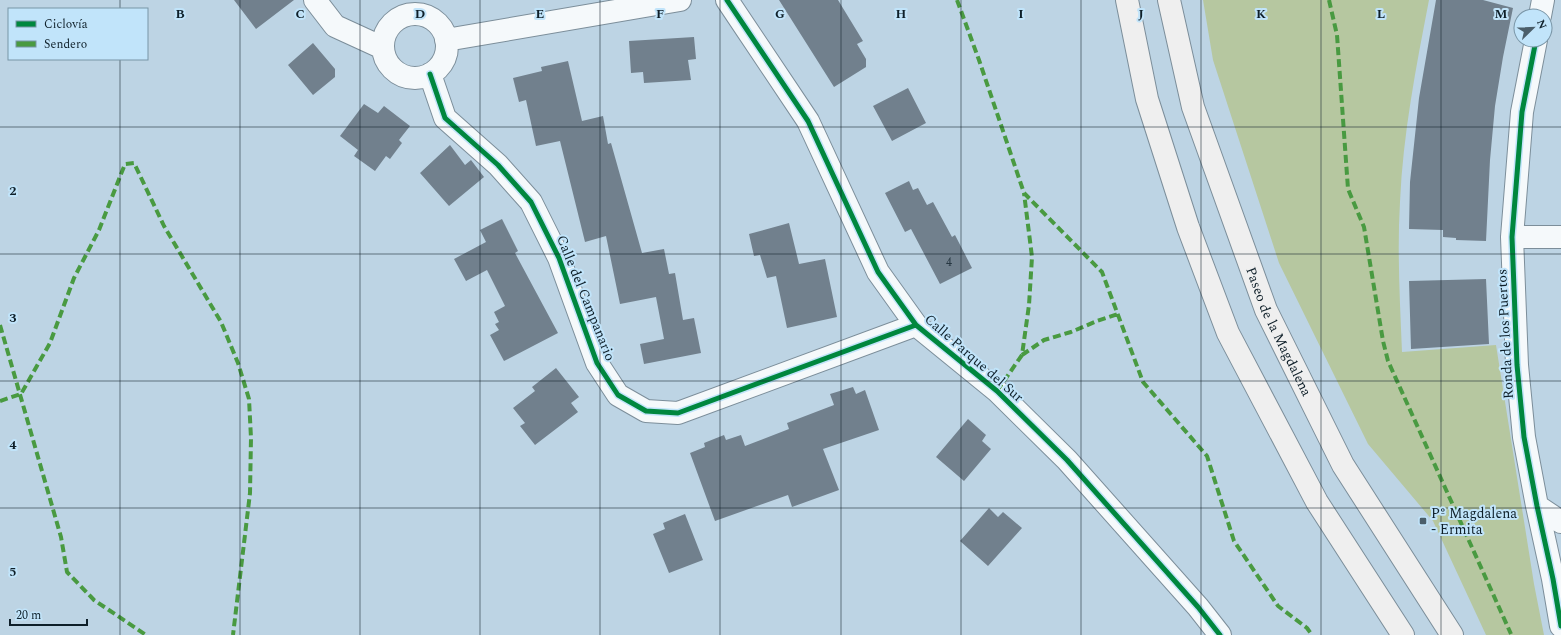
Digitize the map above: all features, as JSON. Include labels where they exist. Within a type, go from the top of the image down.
[{"type":"main road","points":[[1127,0],[1147,99],[1188,227],[1228,333],[1317,502],[1403,635]]},
{"type":"main road","name":"Paseo de la Magdalena","points":[[1169,0],[1193,107],[1266,310],[1343,465],[1452,635]]},
{"type":"street","points":[[315,0],[335,26],[383,48]]},
{"type":"street","points":[[446,40],[680,0]]},
{"type":"street","name":"Calle Parque del Sur","points":[[727,0],[808,121],[878,272],[916,325],[997,391],[1067,460],[1198,607],[1220,635]]},
{"type":"street","points":[[415,7],[436,22],[442,30],[446,40],[447,50],[444,60],[438,68],[430,74],[420,78],[409,78],[399,74],[391,67],[383,48],[384,38],[388,28],[396,21],[406,16],[415,7]]},
{"type":"street","name":"Ronda de los Puertos","points":[[1534,48],[1522,112],[1512,237],[1517,365],[1524,437],[1561,626]]},
{"type":"street","name":"Calle del Campanario","points":[[430,74],[445,118],[498,165],[531,202],[558,258],[598,363],[618,395],[646,411],[678,413],[916,325]]},
{"type":"street","points":[[1512,237],[1561,237]]},
{"type":"street","points":[[1537,506],[1561,522]]},
{"type":"street","points":[[1559,635],[1561,629]]},
{"type":"green space","points":[[1203,0],[1429,0],[1411,101],[1402,177],[1399,221],[1399,258],[1402,352],[1496,345],[1534,584],[1544,635],[1486,635],[1433,521],[1368,444],[1279,263],[1213,60]]},
{"type":"building","points":[[234,0],[294,0],[256,29]]},
{"type":"building","points":[[779,0],[838,0],[863,41],[857,44],[866,59],[866,67],[834,87]]},
{"type":"building","points":[[1436,0],[1483,0],[1513,8],[1495,106],[1490,160],[1486,241],[1456,240],[1456,238],[1443,237],[1443,230],[1409,229],[1410,182],[1419,98]]},
{"type":"building","points":[[694,37],[696,59],[688,60],[691,80],[644,83],[643,72],[631,73],[629,41]]},
{"type":"building","points":[[313,43],[335,69],[335,77],[313,95],[288,65]]},
{"type":"building","points":[[568,61],[582,121],[603,116],[608,144],[611,143],[642,253],[664,249],[669,274],[675,273],[683,320],[694,318],[701,353],[644,364],[640,344],[664,339],[656,297],[620,304],[606,236],[585,242],[560,141],[536,146],[526,100],[519,102],[513,78],[542,71],[541,67]]},
{"type":"building","points":[[908,88],[926,123],[892,141],[873,106]]},
{"type":"building","points":[[364,104],[378,113],[384,106],[410,126],[399,140],[402,143],[390,159],[386,156],[375,171],[354,156],[358,150],[340,136]]},
{"type":"building","points":[[450,145],[465,165],[471,160],[484,177],[449,206],[420,173]]},
{"type":"building","points":[[909,181],[913,190],[918,188],[927,205],[933,202],[952,237],[955,235],[972,268],[940,284],[911,229],[905,232],[885,193]]},
{"type":"building","points":[[502,219],[518,251],[515,253],[558,333],[504,361],[490,335],[499,330],[495,324],[499,322],[494,312],[505,306],[487,270],[466,281],[454,259],[486,242],[480,230]]},
{"type":"building","points":[[789,223],[799,264],[825,259],[837,317],[787,328],[776,276],[767,278],[760,255],[754,256],[749,234]]},
{"type":"building","points":[[1486,279],[1489,344],[1411,349],[1409,281]]},
{"type":"building","points":[[556,368],[579,397],[571,403],[578,412],[535,445],[520,426],[525,423],[513,408],[535,391],[532,387]]},
{"type":"building","points":[[853,387],[856,394],[865,390],[879,430],[823,449],[839,490],[792,507],[788,495],[715,521],[690,453],[705,447],[704,443],[724,435],[726,440],[741,435],[745,446],[789,429],[787,423],[834,405],[830,394]]},
{"type":"building","points":[[968,419],[986,435],[982,441],[991,449],[964,481],[936,457]]},
{"type":"building","points":[[989,508],[998,517],[1003,512],[1022,528],[988,566],[960,541]]},
{"type":"building","points":[[685,514],[703,560],[669,573],[653,534],[665,529],[663,523]]},
{"type":"marked path","points":[[957,0],[1024,193],[1102,272],[1143,382],[1207,456],[1234,541],[1278,606],[1307,628],[1312,635]]},
{"type":"marked path","points":[[1329,0],[1337,35],[1348,189],[1364,227],[1383,341],[1388,361],[1511,634]]},
{"type":"marked path","points":[[0,401],[21,394],[50,343],[74,278],[99,230],[125,164],[134,163],[164,226],[221,322],[238,363],[249,399],[251,438],[250,493],[233,635]]},
{"type":"marked path","points":[[997,391],[1022,355],[1029,305],[1032,257],[1024,193]]},
{"type":"marked path","points":[[1022,355],[1044,340],[1071,332],[1118,314]]},
{"type":"marked path","points":[[0,325],[61,537],[67,572],[94,600],[146,635]]},
{"type":"cycle path","points":[[727,0],[808,121],[878,272],[916,325],[997,391],[1067,460],[1198,607],[1220,635]]},
{"type":"cycle path","points":[[1534,48],[1522,112],[1512,237],[1517,365],[1524,437],[1561,626]]},
{"type":"cycle path","points":[[430,74],[445,118],[498,165],[531,202],[559,258],[597,363],[618,395],[646,411],[678,413],[916,325]]},
{"type":"place","name":"Pº Magdalena - Ermita","points":[[1423,521]]}]
